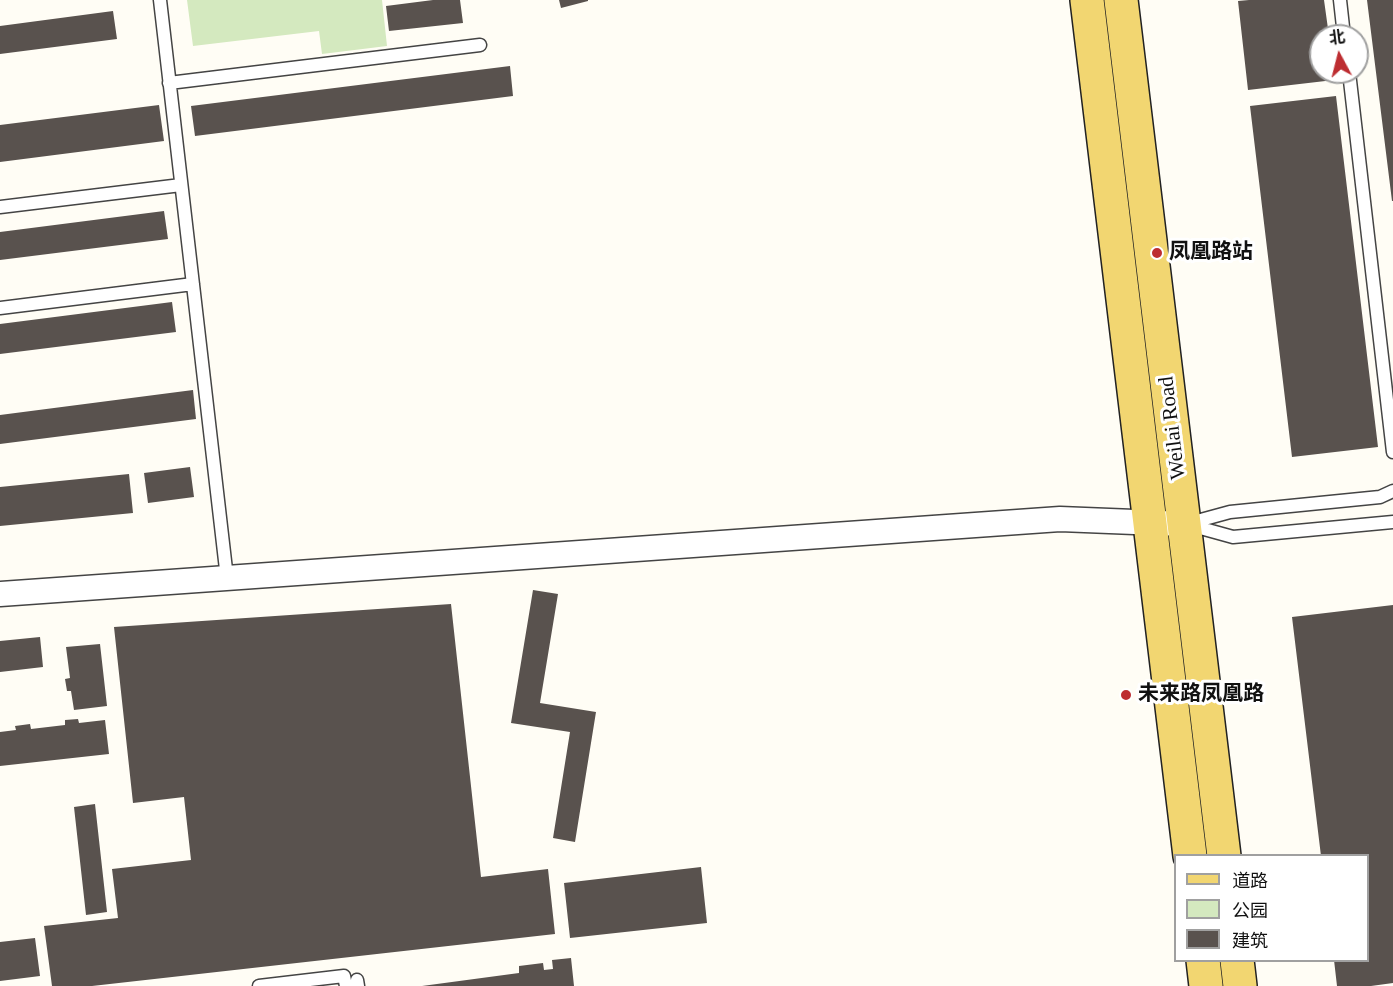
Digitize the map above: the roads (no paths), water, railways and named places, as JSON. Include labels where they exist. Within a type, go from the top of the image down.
[{"type":"main road","name":"Weilai Road","points":[[1087,0],[1190,854]]},
{"type":"main road","name":"Weilai Road","points":[[1121,0],[1224,854]]},
{"type":"main road","points":[[1203,962],[1206,986]]},
{"type":"main road","points":[[1237,962],[1240,986]]},
{"type":"street","points":[[0,594],[1060,519],[1184,524]]},
{"type":"lane","points":[[160,0],[227,578]]},
{"type":"lane","points":[[1340,0],[1343,24]]},
{"type":"lane","points":[[170,83],[480,45]]},
{"type":"lane","points":[[1350,84],[1393,452]]},
{"type":"lane","points":[[0,207],[181,185]]},
{"type":"lane","points":[[0,308],[193,284]]},
{"type":"lane","points":[[1184,524],[1230,512],[1380,497],[1393,491]]},
{"type":"lane","points":[[1184,524],[1233,537],[1393,522]]},
{"type":"lane","points":[[259,986],[344,976],[354,984]]},
{"type":"place","name":"凤凰路站","points":[[1157,253]]},
{"type":"place","name":"未来路凤凰路","points":[[1126,695]]}]
